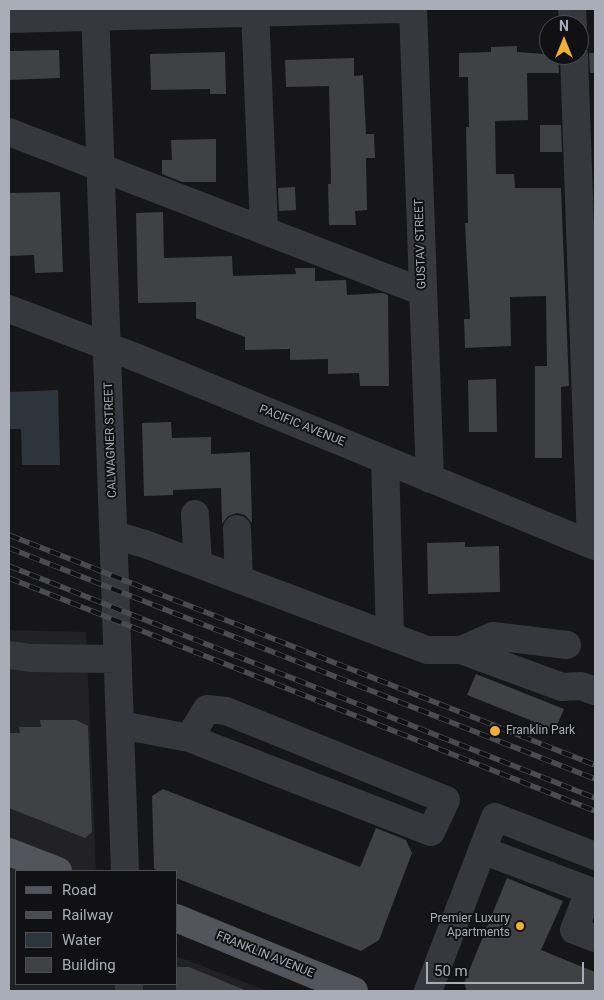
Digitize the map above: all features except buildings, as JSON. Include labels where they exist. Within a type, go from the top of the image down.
[{"type":"main road","points":[[9,852],[55,870]]},
{"type":"main road","name":"FRANKLIN AVENUE","points":[[178,919],[354,991]]},
{"type":"street","points":[[9,19],[95,13],[400,9]]},
{"type":"street","name":"GUSTAV STREET","points":[[412,9],[430,479]]},
{"type":"street","points":[[255,10],[264,230]]},
{"type":"street","name":"CALWAGNER STREET","points":[[95,13],[126,870]]},
{"type":"street","points":[[574,65],[593,545]]},
{"type":"street","points":[[9,132],[423,292]]},
{"type":"street","name":"PACIFIC AVENUE","points":[[9,309],[108,347],[593,545]]},
{"type":"street","points":[[385,460],[390,636]]},
{"type":"street","points":[[196,514],[198,563]]},
{"type":"street","points":[[237,529],[239,579]]},
{"type":"street","points":[[114,535],[198,563],[427,650],[461,650],[562,687],[581,686],[595,691]]},
{"type":"street","points":[[461,650],[493,636],[567,645]]},
{"type":"street","points":[[9,655],[31,658],[118,659]]},
{"type":"street","points":[[121,725],[189,738],[431,832],[446,800],[226,711],[208,709],[189,738]]},
{"type":"street","points":[[428,991],[496,816],[595,856]]},
{"type":"street","points":[[482,850],[592,892],[574,930],[595,938]]},
{"type":"shaded area","points":[[9,630],[86,632],[96,870],[15,870],[15,985],[178,985],[178,957],[268,991],[9,991]]},
{"type":"water","points":[[58,390],[60,465],[22,465],[21,429],[9,429],[9,392]]},
{"type":"railway","points":[[9,535],[595,765]]},
{"type":"railway","points":[[9,548],[595,779]]},
{"type":"railway","points":[[9,566],[595,798]]},
{"type":"railway","points":[[9,578],[595,811]]},
{"type":"place","name":"Franklin Park","points":[[495,731]]},
{"type":"place","name":"Premier Luxury Apartments","points":[[520,926]]}]
